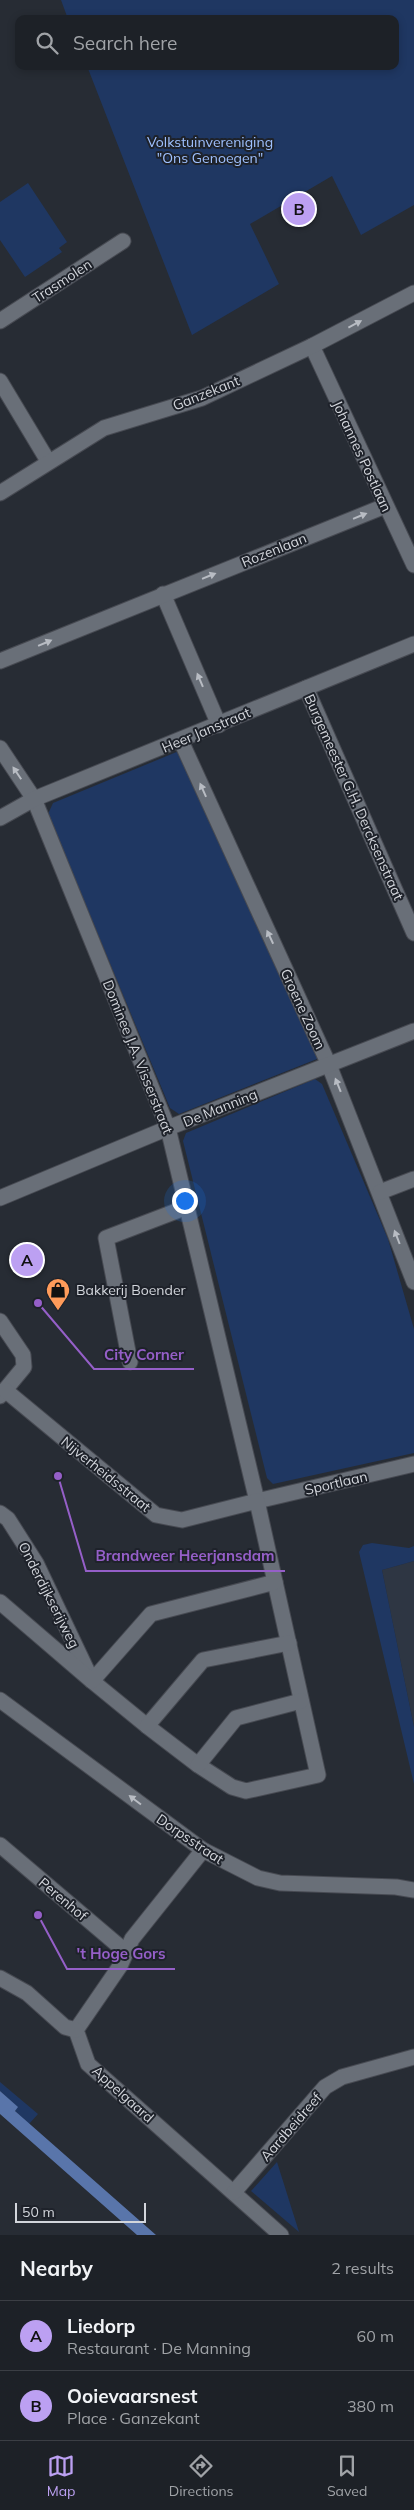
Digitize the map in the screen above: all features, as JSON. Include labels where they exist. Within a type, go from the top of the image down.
[{"type":"street","name":"Trasmolen","points":[[0,321],[123,241]]},
{"type":"street","name":"Ganzekant","points":[[0,493],[48,461],[104,428],[202,398],[312,346],[414,293]]},
{"type":"street","name":"Johannes Postlaan","points":[[312,346],[414,565]]},
{"type":"street","points":[[0,381],[48,461]]},
{"type":"street","name":"Rozenlaan","points":[[0,662],[163,594],[385,506]]},
{"type":"street","points":[[163,594],[219,725]]},
{"type":"street","name":"Heer Janstraat","points":[[0,818],[34,799],[181,741],[414,644]]},
{"type":"street","name":"Burgemeester G.H. Dercksenstraat","points":[[306,688],[414,933]]},
{"type":"street","name":"Groene Zoom","points":[[181,741],[330,1065],[414,1282]]},
{"type":"street","name":"Dominee J.A. Visserstraat","points":[[0,748],[34,799],[168,1128],[257,1501]]},
{"type":"street","name":"De Manning","points":[[0,1198],[168,1128],[414,1031]]},
{"type":"street","points":[[380,1192],[414,1179]]},
{"type":"street","points":[[130,1362],[106,1238],[187,1207]]},
{"type":"street","points":[[0,1321],[23,1355],[24,1367],[2,1393]]},
{"type":"street","name":"Nijverheidsstraat","points":[[2,1393],[156,1515],[182,1520],[257,1501]]},
{"type":"street","name":"Sportlaan","points":[[257,1501],[414,1464]]},
{"type":"street","points":[[198,1765],[236,1718],[301,1700],[257,1501]]},
{"type":"street","name":"Onderdijkserijweg","points":[[0,1513],[8,1519],[36,1563],[92,1681]]},
{"type":"street","points":[[92,1681],[151,1614],[275,1582]]},
{"type":"street","name":"Onderdijkserijweg","points":[[0,1602],[147,1726],[198,1765],[232,1787],[246,1791],[318,1775],[301,1700]]},
{"type":"street","points":[[147,1726],[203,1660],[289,1643]]},
{"type":"street","name":"Dorpsstraat","points":[[0,1700],[203,1850],[258,1878],[280,1882],[396,1887],[414,1890]]},
{"type":"street","name":"Perenhof","points":[[0,1845],[126,1952]]},
{"type":"street","points":[[0,1978],[27,1993],[65,2027],[76,2030],[120,1966],[132,1939],[203,1850]]},
{"type":"street","name":"Appelgaard","points":[[76,2030],[88,2064],[281,2235]]},
{"type":"street","name":"Aardbeidreef","points":[[234,2192],[325,2087],[342,2077],[414,2057]]},
{"type":"shaded area","points":[[414,1561],[414,1727],[382,1570]]},
{"type":"shaded area","points":[[0,2091],[18,2107],[15,2111],[156,2235],[137,2235],[0,2114]]},
{"type":"green space","name":"Volkstuinvereniging \"Ons Genoegen\"","points":[[61,0],[414,0],[414,205],[361,235],[332,176],[250,224],[279,284],[192,335],[89,70],[399,70],[399,15],[67,15]]},
{"type":"green space","points":[[28,183],[67,242],[59,248],[62,252],[25,277],[0,240],[0,202]]},
{"type":"green space","points":[[179,751],[319,1053],[317,1059],[179,1114],[170,1108],[48,814],[53,803]]},
{"type":"green space","points":[[315,1079],[322,1084],[388,1239],[414,1329],[414,1453],[273,1484],[267,1478],[183,1141],[186,1133]]},
{"type":"green space","points":[[372,1543],[409,1548],[414,1546],[414,1561],[382,1570],[414,1727],[414,1784],[359,1552],[363,1545]]},
{"type":"green space","points":[[0,2082],[38,2114],[29,2124],[15,2111],[17,2107],[0,2091]]},
{"type":"green space","points":[[277,2162],[299,2232],[251,2191]]},
{"type":"place","name":"Ooievaarsnest","points":[[299,209]]},
{"type":"place","name":"Liedorp","points":[[27,1260]]},
{"type":"place","name":"City Corner","points":[[38,1303]]},
{"type":"place","name":"Bakkerij Boender","points":[[58,1311]]},
{"type":"place","name":"Brandweer Heerjansdam","points":[[58,1476]]},
{"type":"place","name":"'t Hoge Gors","points":[[38,1915]]}]
